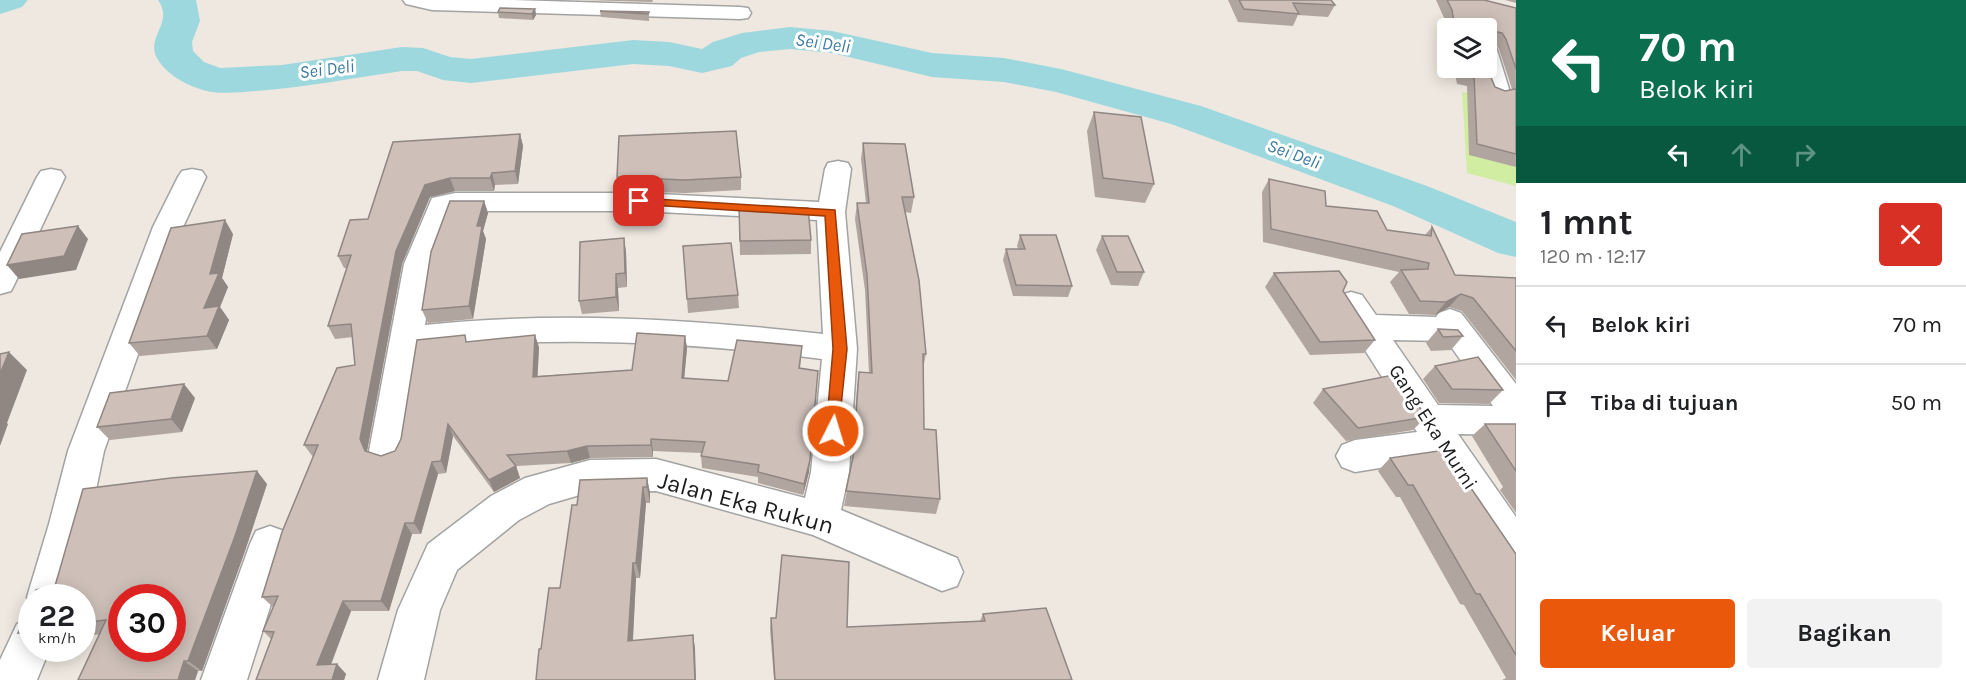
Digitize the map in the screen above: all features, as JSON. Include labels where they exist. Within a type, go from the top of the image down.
[{"type":"street","points":[[413,0],[432,4],[740,13]]},
{"type":"street","points":[[1494,78],[1498,92]]},
{"type":"street","points":[[819,519],[830,472],[840,349],[831,212],[838,169]]},
{"type":"street","points":[[0,283],[51,177]]},
{"type":"street","points":[[52,584],[86,451],[147,292],[168,227],[192,177]]},
{"type":"street","points":[[387,451],[419,264],[439,207],[446,203],[639,201],[831,212]]},
{"type":"street","name":"Gang Eka Murni","points":[[1516,411],[1453,325],[1359,315],[1516,551]]},
{"type":"street","points":[[406,339],[489,331],[559,328],[687,332],[840,349]]},
{"type":"street","points":[[1355,456],[1435,431],[1516,421]]},
{"type":"street","name":"Jalan Eka Rukun","points":[[401,680],[419,610],[442,557],[505,508],[539,490],[590,476],[656,475],[819,519],[942,572]]},
{"type":"street","points":[[224,680],[270,544]]},
{"type":"street","points":[[14,680],[22,662]]},
{"type":"green space","points":[[1462,92],[1516,104],[1516,186],[1467,173]]},
{"type":"building","points":[[1239,0],[1331,0],[1335,5],[1293,3],[1299,14],[1244,9]]},
{"type":"building","points":[[1447,0],[1484,0],[1516,8],[1516,69],[1506,39],[1502,33],[1497,32],[1497,18],[1453,18]]},
{"type":"building","points":[[500,8],[535,9],[532,14],[498,12]]},
{"type":"building","points":[[600,11],[649,12],[648,14]]},
{"type":"building","points":[[1474,78],[1491,78],[1495,87],[1505,91],[1516,88],[1516,154],[1477,144]]},
{"type":"building","points":[[1094,112],[1141,117],[1154,184],[1103,178]]},
{"type":"building","points":[[736,131],[741,177],[685,180],[617,177],[619,136]]},
{"type":"building","points":[[520,134],[515,171],[492,173],[490,178],[450,178],[425,185],[396,251],[360,439],[365,451],[381,456],[395,451],[401,439],[417,340],[465,335],[466,342],[535,335],[533,377],[632,370],[637,333],[685,336],[682,378],[728,381],[737,340],[802,346],[799,368],[818,371],[810,460],[804,484],[758,472],[759,465],[701,456],[705,442],[651,439],[651,445],[587,446],[567,451],[507,455],[516,466],[489,480],[448,424],[441,461],[432,462],[414,523],[405,523],[381,601],[343,601],[317,665],[337,664],[332,680],[256,680],[274,632],[263,631],[278,596],[262,597],[282,532],[318,445],[304,445],[337,368],[355,365],[351,324],[328,326],[351,255],[338,256],[350,220],[368,219],[393,142]]},
{"type":"building","points":[[863,143],[905,144],[914,197],[902,197],[919,280],[926,354],[923,354],[924,429],[936,430],[940,499],[846,491],[853,457],[859,372],[872,373],[867,275],[857,203],[869,203]]},
{"type":"building","points":[[1269,179],[1325,191],[1326,206],[1377,211],[1387,230],[1431,236],[1432,227],[1455,275],[1516,278],[1516,351],[1473,298],[1461,294],[1446,302],[1420,301],[1401,270],[1428,269],[1429,263],[1271,229]]},
{"type":"building","points":[[450,201],[484,201],[477,226],[482,226],[469,306],[422,310],[431,252]]},
{"type":"building","points":[[739,206],[808,208],[811,240],[740,241]]},
{"type":"building","points":[[225,220],[210,274],[219,273],[204,308],[219,306],[207,336],[129,343],[171,228]]},
{"type":"building","points":[[78,226],[64,256],[7,265],[22,234]]},
{"type":"building","points":[[1020,235],[1056,235],[1072,286],[1016,285],[1006,249],[1025,249]]},
{"type":"building","points":[[1102,236],[1128,236],[1144,272],[1117,272]]},
{"type":"building","points":[[624,238],[625,273],[616,274],[616,297],[579,301],[580,242]]},
{"type":"building","points":[[731,243],[738,295],[687,299],[683,246]]},
{"type":"building","points":[[1339,271],[1347,282],[1343,291],[1375,340],[1320,342],[1274,273]]},
{"type":"building","points":[[1438,329],[1458,330],[1463,336],[1443,337]]},
{"type":"building","points":[[9,352],[0,374],[0,354]]},
{"type":"building","points":[[1478,357],[1503,390],[1452,389],[1435,366]]},
{"type":"building","points":[[1398,374],[1426,417],[1358,428],[1323,389]]},
{"type":"building","points":[[184,384],[171,419],[97,427],[110,393]]},
{"type":"building","points":[[1485,424],[1516,424],[1516,471]]},
{"type":"building","points":[[1445,450],[1516,554],[1516,655],[1480,594],[1476,594],[1413,485],[1408,485],[1390,458]]},
{"type":"building","points":[[257,471],[188,661],[186,661],[186,584],[108,584],[108,662],[184,662],[178,680],[78,680],[86,662],[96,662],[96,641],[106,620],[96,621],[96,584],[56,584],[83,489],[171,478]]},
{"type":"building","points":[[647,478],[647,487],[643,487],[636,563],[633,563],[628,641],[693,635],[695,680],[536,680],[549,588],[560,588],[572,505],[577,505],[580,480]]},
{"type":"building","points":[[782,555],[849,562],[847,627],[985,621],[983,614],[1046,608],[1072,680],[775,680],[771,618],[776,618]]},
{"type":"waterway","name":"Sei Deli","points":[[0,3],[10,0]]},
{"type":"waterway","name":"Sei Deli","points":[[176,0],[180,3],[182,21],[173,42],[174,54],[190,70],[213,80],[282,77],[402,59],[423,60],[443,68],[471,71],[633,52],[669,54],[702,61],[718,58],[727,50],[755,41],[790,38],[832,42],[932,65],[1004,70],[1061,81],[1186,115],[1410,196],[1516,241]]},
{"type":"route","points":[[639,201],[831,212],[840,349],[833,431]]}]
